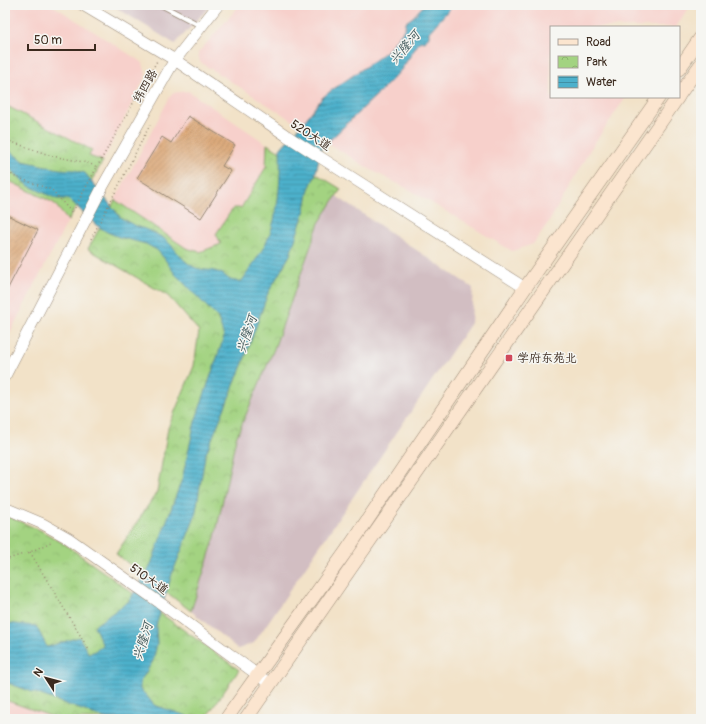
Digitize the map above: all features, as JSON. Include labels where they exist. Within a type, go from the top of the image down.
[{"type":"main road","points":[[680,68],[701,37]]},
{"type":"main road","points":[[680,93],[701,64]]},
{"type":"main road","points":[[226,719],[347,550],[525,288],[658,98]]},
{"type":"main road","points":[[246,719],[677,98]]},
{"type":"street","name":"520大道","points":[[83,5],[175,60],[287,136],[525,288]]},
{"type":"street","name":"纬四路","points":[[5,376],[102,186],[175,60],[218,5]]},
{"type":"street","name":"510大道","points":[[5,508],[43,524],[68,538],[163,605],[270,684]]},
{"type":"lane","points":[[161,5],[202,26]]},
{"type":"lane","points":[[5,716],[14,719]]},
{"type":"path","points":[[5,167],[13,176],[52,190],[72,213],[157,61]]},
{"type":"path","points":[[91,239],[152,121]]},
{"type":"path","points":[[5,136],[9,141],[52,156],[88,163],[97,167]]},
{"type":"path","points":[[5,560],[30,552],[56,539]]},
{"type":"path","points":[[30,552],[89,650]]},
{"type":"shaded area","points":[[5,5],[52,5],[143,63],[146,75],[103,161],[89,156],[92,149],[5,105]]},
{"type":"shaded area","points":[[112,5],[211,5],[175,44]]},
{"type":"shaded area","points":[[240,5],[691,5],[677,26],[550,26],[550,98],[625,98],[591,148],[550,220],[533,244],[512,251],[412,191],[371,170],[200,62],[198,53]]},
{"type":"shaded area","points":[[188,91],[267,144],[266,167],[241,208],[222,244],[200,252],[186,248],[115,200],[172,93]]},
{"type":"shaded area","points":[[5,179],[54,203],[68,221],[5,342]]},
{"type":"shaded area","points":[[336,196],[473,288],[471,323],[254,643],[238,649],[191,611],[215,537],[236,438],[274,349],[319,223]]},
{"type":"shaded area","points":[[5,700],[59,719],[5,719]]},
{"type":"green space","points":[[5,105],[92,150],[89,156],[103,161],[68,221],[54,203],[5,179]]},
{"type":"green space","points":[[267,144],[341,189],[319,223],[274,349],[236,438],[215,537],[191,611],[116,554],[157,492],[168,428],[194,366],[199,331],[168,296],[88,249],[115,200],[186,248],[200,252],[221,244],[216,234],[233,208],[241,208],[266,167]]},
{"type":"green space","points":[[5,515],[42,531],[66,545],[239,670],[205,719],[59,719],[5,700]]},
{"type":"water","name":"兴隆河","points":[[424,5],[453,5],[429,32],[429,36],[425,42],[420,41],[401,70],[387,85],[330,140],[323,141],[315,176],[309,189],[304,213],[290,255],[268,293],[243,363],[205,456],[195,517],[172,574],[156,626],[157,644],[153,661],[140,682],[140,690],[154,705],[187,716],[190,719],[107,719],[5,682],[5,623],[36,626],[47,647],[79,637],[89,654],[103,646],[94,626],[129,601],[150,567],[182,479],[195,422],[224,337],[218,318],[175,274],[157,250],[146,244],[119,237],[107,232],[96,225],[69,199],[57,199],[29,186],[5,164],[5,146],[23,161],[85,173],[121,218],[163,238],[185,261],[194,267],[218,272],[233,281],[242,281],[267,241],[271,231],[277,208],[280,149],[303,123],[322,98],[389,49],[405,28],[406,22]]},
{"type":"building","points":[[188,116],[235,145],[222,166],[231,171],[201,218],[137,178],[162,137],[171,143]]},
{"type":"building","points":[[5,214],[38,230],[5,294]]},
{"type":"place","name":"学府东苑北","points":[[509,358]]}]
